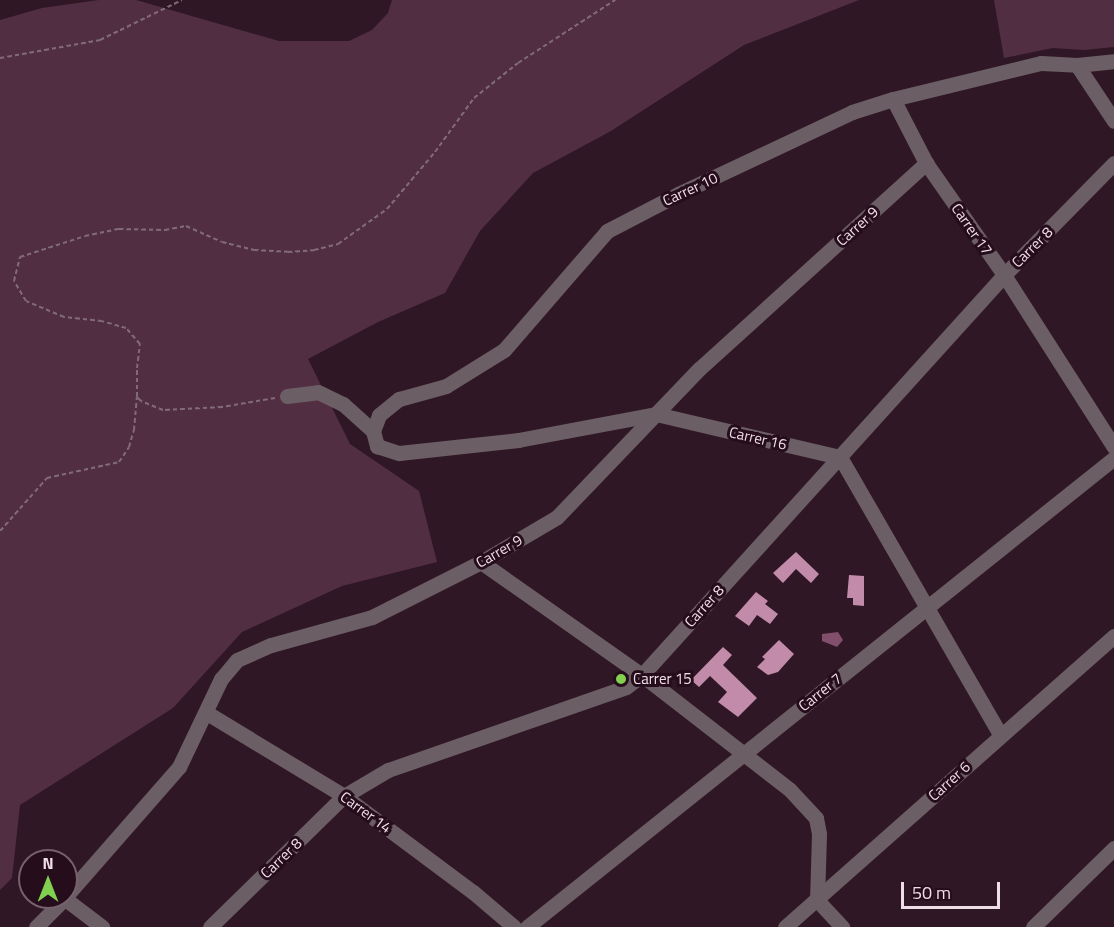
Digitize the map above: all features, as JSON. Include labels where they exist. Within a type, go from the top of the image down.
[{"type":"street","points":[[1114,61],[1077,65],[1114,121]]},
{"type":"street","name":"Carrer 10","points":[[373,431],[379,415],[399,399],[446,386],[504,350],[607,231],[678,194],[852,112],[893,99],[1041,63],[1077,65]]},
{"type":"street","name":"Carrer 17","points":[[893,99],[926,163],[1004,275],[1114,447]]},
{"type":"street","name":"Carrer 9","points":[[78,882],[179,767],[207,713],[221,679],[237,660],[271,645],[372,617],[481,562],[558,517],[699,369],[926,163]]},
{"type":"street","name":"Carrer 8","points":[[210,927],[344,796],[388,770],[626,687],[642,675],[1004,275],[1114,163]]},
{"type":"street","points":[[287,396],[318,392],[343,404],[373,431]]},
{"type":"street","name":"Carrer 16","points":[[373,431],[377,446],[399,453],[518,440],[656,414],[840,457]]},
{"type":"street","points":[[840,457],[1000,735]]},
{"type":"street","name":"Carrer 7","points":[[527,927],[1114,458]]},
{"type":"street","points":[[481,562],[642,675],[790,790],[816,818],[819,834],[818,900],[842,927]]},
{"type":"street","name":"Carrer 6","points":[[785,927],[1114,636]]},
{"type":"street","name":"Carrer 14","points":[[207,713],[344,796],[473,892],[514,927]]},
{"type":"street","points":[[1033,927],[1114,848]]},
{"type":"street","points":[[78,908],[102,927]]},
{"type":"street","name":"Carrer 9","points":[[36,927],[53,909]]},
{"type":"path","points":[[0,58],[99,40],[182,0]]},
{"type":"path","points":[[0,531],[47,478],[119,462],[129,447],[134,430],[137,397],[136,368],[140,344],[126,328],[102,321],[64,317],[26,301],[14,281],[20,257],[85,236],[119,229],[165,230],[186,226],[222,242],[254,250],[288,252],[314,250],[338,244],[387,209],[435,152],[474,98],[518,63],[615,0]]},
{"type":"path","points":[[137,397],[163,410],[222,406],[287,396]]},
{"type":"shaded area","points":[[99,0],[136,0],[279,41],[349,41],[372,30],[388,13],[392,0],[859,0],[744,45],[611,131],[533,173],[480,231],[445,293],[378,322],[308,359],[350,444],[419,491],[437,562],[342,586],[242,632],[173,708],[20,805],[12,878],[0,890],[0,20],[42,8]]},
{"type":"shaded area","points":[[994,0],[1114,0],[1114,47],[1084,50],[1053,48],[1004,58]]},
{"type":"shaded area","points":[[838,632],[843,640],[837,647],[822,641],[822,634]]},
{"type":"building","points":[[796,552],[819,574],[811,583],[796,569],[783,583],[773,573]]},
{"type":"building","points":[[849,575],[864,576],[864,606],[853,605],[853,598],[847,598]]},
{"type":"building","points":[[756,592],[768,601],[765,604],[778,614],[770,624],[757,615],[749,626],[735,616]]},
{"type":"building","points":[[779,640],[794,654],[778,672],[768,675],[757,667],[765,659],[762,657]]},
{"type":"building","points":[[723,647],[732,655],[723,665],[757,698],[738,717],[718,702],[727,692],[710,676],[699,687],[691,680]]},
{"type":"place","name":"Carrer 15","points":[[621,679]]}]
